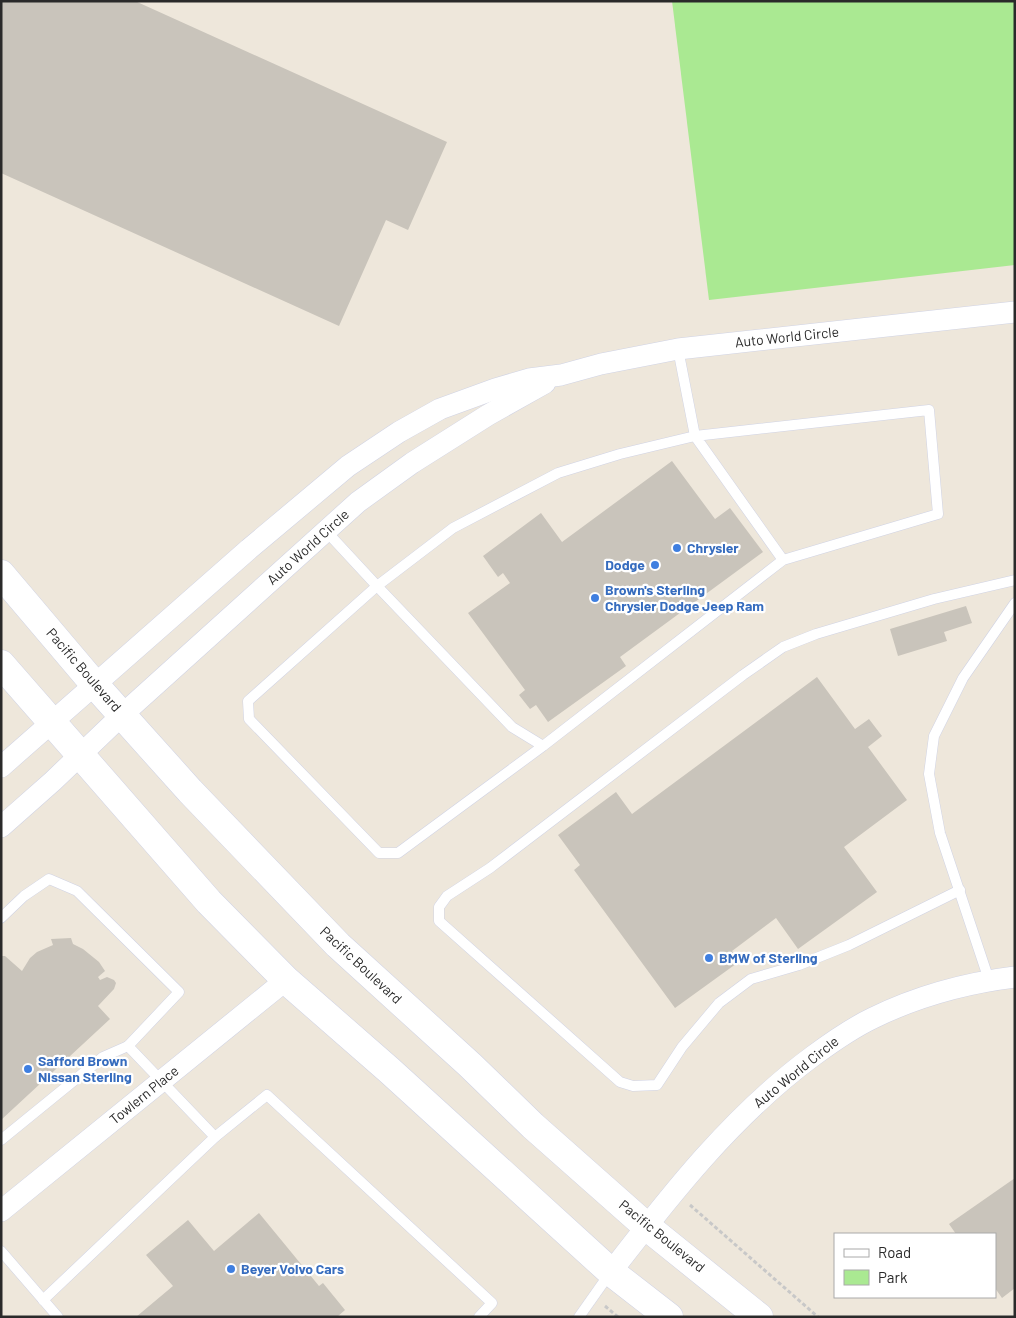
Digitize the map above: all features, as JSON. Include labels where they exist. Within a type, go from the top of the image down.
[{"type":"main road","name":"Pacific Boulevard","points":[[1,574],[95,685],[190,791],[338,945],[470,1064],[533,1126],[646,1226],[759,1317]]},
{"type":"main road","points":[[1,664],[209,902],[286,980],[389,1070],[611,1272],[668,1317]]},
{"type":"street","name":"Auto World Circle","points":[[1,768],[249,549],[348,466],[399,432],[440,409],[529,379],[561,375],[601,364],[678,349],[1015,312]]},
{"type":"street","name":"Auto World Circle","points":[[1,827],[358,502],[412,463],[488,415],[561,375]]},
{"type":"street","name":"Auto World Circle","points":[[611,1272],[675,1191],[728,1131],[765,1094],[838,1038],[873,1018],[913,1001],[960,986],[1015,977]]},
{"type":"street","name":"Towlern Place","points":[[1,1211],[286,980]]},
{"type":"lane","points":[[678,349],[695,436],[783,560]]},
{"type":"lane","points":[[929,410],[938,514],[783,560],[543,746],[398,853],[379,853],[249,719],[248,701],[377,586],[453,528],[558,473],[620,454],[695,436],[929,410]]},
{"type":"lane","points":[[326,531],[512,727],[543,746]]},
{"type":"lane","points":[[960,890],[849,945],[799,965],[751,979],[719,1003],[682,1048],[657,1085],[633,1086],[620,1082],[439,921],[439,907],[447,896],[490,868],[743,675],[784,647],[816,634],[934,599],[1015,580]]},
{"type":"lane","points":[[989,980],[940,833],[929,774],[934,736],[963,678],[1015,603]]},
{"type":"lane","points":[[1,918],[24,896],[49,879],[77,891],[178,992],[128,1046],[103,1057],[1,1140]]},
{"type":"lane","points":[[128,1046],[214,1137]]},
{"type":"lane","points":[[43,1300],[214,1137],[267,1095],[492,1303],[479,1317]]},
{"type":"lane","points":[[1,1251],[58,1317]]},
{"type":"lane","points":[[579,1317],[611,1272]]},
{"type":"path","points":[[675,1191],[818,1317]]},
{"type":"green space","points":[[672,1],[1015,1],[1015,265],[709,300]]},
{"type":"building","points":[[1,1],[135,1],[447,142],[408,230],[386,220],[339,326],[1,173]]},
{"type":"building","name":"Brown's Sterling Chrysler Dodge Jeep Ram","points":[[672,461],[715,519],[730,508],[763,552],[620,657],[626,666],[548,722],[536,705],[530,709],[519,695],[525,690],[468,613],[510,583],[503,573],[498,577],[483,556],[541,513],[562,542]]},
{"type":"building","points":[[966,606],[972,623],[944,632],[947,641],[898,656],[890,629]]},
{"type":"building","points":[[817,677],[855,729],[869,719],[882,736],[868,747],[907,800],[844,847],[877,892],[798,949],[776,918],[732,951],[740,961],[675,1008],[574,870],[580,865],[558,835],[616,792],[632,814]]},
{"type":"building","name":"Safford Brown Nissan Sterling","points":[[71,938],[73,944],[83,949],[99,962],[105,971],[98,977],[100,980],[107,977],[116,983],[114,989],[98,1006],[110,1019],[1,1120],[1,956],[5,956],[22,971],[30,958],[37,952],[53,945],[51,939]]},
{"type":"building","points":[[1015,1178],[1015,1288],[1002,1298],[996,1289],[996,1233],[955,1233],[949,1224]]},
{"type":"building","name":"Beyer Volvo Cars","points":[[259,1213],[319,1286],[323,1283],[345,1310],[337,1317],[136,1317],[173,1286],[146,1255],[188,1220],[214,1251]]},
{"type":"place","name":"Chrysler","points":[[677,548]]},
{"type":"place","name":"Dodge","points":[[655,565]]},
{"type":"place","name":"Brown's Sterling Chrysler Dodge Jeep Ram","points":[[595,598]]},
{"type":"place","name":"BMW of Sterling","points":[[709,958]]},
{"type":"place","name":"Safford Brown Nissan Sterling","points":[[28,1069]]},
{"type":"place","name":"Beyer Volvo Cars","points":[[231,1269]]}]
